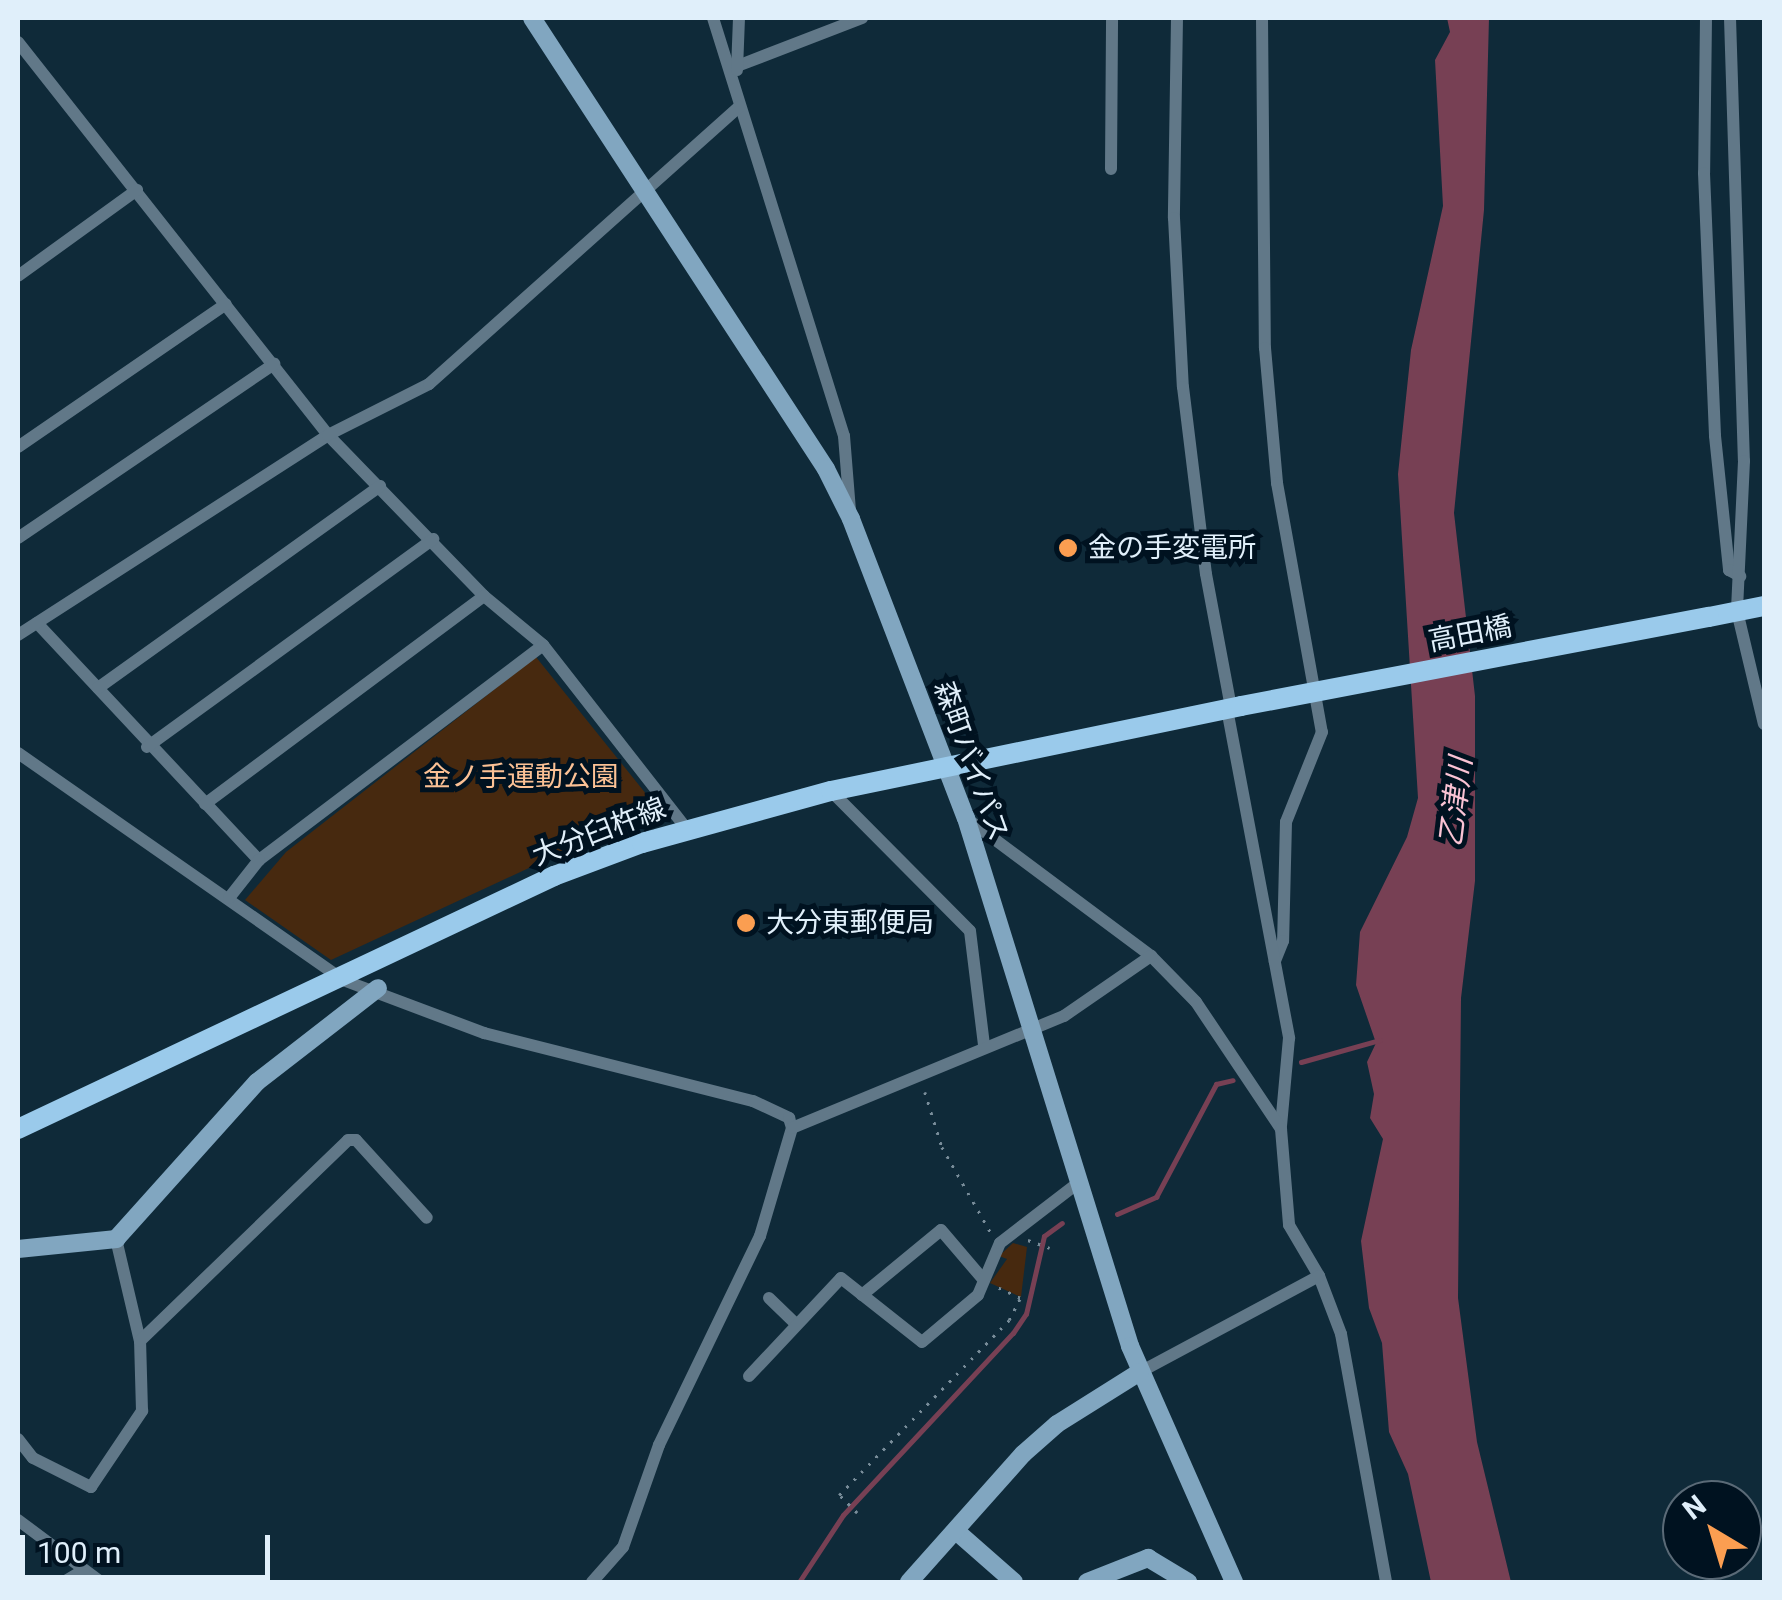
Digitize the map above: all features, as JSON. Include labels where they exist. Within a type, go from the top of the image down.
[{"type":"main road","name":"森町バイパス","points":[[532,18],[826,469],[851,520],[966,818],[1140,1372],[1234,1582]]},
{"type":"main road","points":[[1737,611],[1764,606]]},
{"type":"main road","name":"高田橋","points":[[1233,708],[1737,611]]},
{"type":"main road","name":"大分臼杵線","points":[[18,1129],[343,980],[554,876],[686,828],[831,791],[1233,708]]},
{"type":"main road","points":[[18,1249],[116,1239],[257,1082],[378,988]]},
{"type":"main road","points":[[909,1582],[1057,1424],[1140,1372]]},
{"type":"main road","points":[[956,1531],[1014,1582]]},
{"type":"main road","points":[[1087,1582],[1148,1558],[1188,1582]]},
{"type":"street","points":[[713,18],[844,436],[851,520]]},
{"type":"street","points":[[731,80],[740,65],[739,18]]},
{"type":"street","points":[[740,65],[862,18]]},
{"type":"street","points":[[1111,169],[1112,18]]},
{"type":"street","points":[[1177,18],[1174,218],[1183,387],[1206,574],[1289,1038],[1280,1129],[1289,1226],[1319,1276],[1341,1334],[1386,1582]]},
{"type":"street","points":[[1262,18],[1265,348],[1277,483],[1322,732],[1286,822],[1283,941],[1275,961]]},
{"type":"street","points":[[1706,18],[1704,173],[1715,436],[1728,570],[1740,576]]},
{"type":"street","points":[[1730,18],[1744,461],[1737,611],[1764,724]]},
{"type":"street","points":[[18,42],[328,435],[433,538],[484,596],[543,645],[686,828]]},
{"type":"street","points":[[18,636],[328,435],[429,384],[739,107]]},
{"type":"street","points":[[18,276],[137,190]]},
{"type":"street","points":[[18,446],[226,304]]},
{"type":"street","points":[[18,538],[274,364]]},
{"type":"street","points":[[98,688],[380,486]]},
{"type":"street","points":[[147,747],[433,538]]},
{"type":"street","points":[[204,804],[484,596]]},
{"type":"street","points":[[38,623],[147,747],[259,860]]},
{"type":"street","points":[[229,898],[259,860],[543,645]]},
{"type":"street","points":[[18,754],[343,980],[378,988],[484,1033],[752,1100],[789,1118],[792,1128],[760,1236],[659,1445],[622,1547],[592,1582]]},
{"type":"street","points":[[831,791],[970,931],[984,1045]]},
{"type":"street","points":[[966,818],[1151,956],[1206,1015],[1280,1129]]},
{"type":"street","points":[[792,1128],[984,1045],[1064,1016],[1151,956]]},
{"type":"street","points":[[140,1341],[348,1140],[356,1140],[427,1218]]},
{"type":"street","points":[[748,1376],[841,1278],[922,1342],[978,1294],[1000,1243],[1078,1183]]},
{"type":"street","points":[[862,1295],[941,1230],[982,1278]]},
{"type":"street","points":[[18,1438],[33,1458],[91,1487],[142,1411],[140,1341],[116,1239]]},
{"type":"street","points":[[1140,1372],[1319,1276]]},
{"type":"street","points":[[769,1298],[796,1324]]},
{"type":"street","points":[[18,1520],[101,1582]]},
{"type":"street","points":[[64,1582],[84,1570]]},
{"type":"path","points":[[919,1073],[942,1146],[996,1236]]},
{"type":"path","points":[[1028,1240],[1050,1248]]},
{"type":"path","points":[[857,1513],[839,1495],[857,1475],[866,1474],[1009,1320],[1020,1298],[982,1278]]},
{"type":"green space","name":"金ノ手運動公園","points":[[536,657],[663,815],[544,861],[331,960],[245,900],[286,852]]},
{"type":"green space","points":[[1013,1243],[1027,1247],[1021,1297],[990,1283],[1007,1259],[999,1256]]},
{"type":"water","name":"乙津川","points":[[1447,18],[1489,18],[1484,210],[1454,513],[1475,696],[1475,881],[1461,998],[1458,1298],[1477,1442],[1511,1582],[1431,1582],[1408,1474],[1389,1432],[1382,1343],[1369,1308],[1361,1241],[1383,1139],[1370,1118],[1374,1094],[1367,1062],[1376,1043],[1356,985],[1360,932],[1407,837],[1418,798],[1398,474],[1411,350],[1443,206],[1435,60],[1450,32]]},
{"type":"waterway","points":[[1301,1062],[1380,1040]]},
{"type":"waterway","points":[[1117,1214],[1156,1197],[1216,1084],[1233,1080]]},
{"type":"waterway","points":[[799,1582],[843,1515],[1013,1333],[1026,1314],[1044,1236],[1062,1223]]},
{"type":"place","name":"金の手変電所","points":[[1068,548]]},
{"type":"place","name":"大分東郵便局","points":[[746,923]]}]
